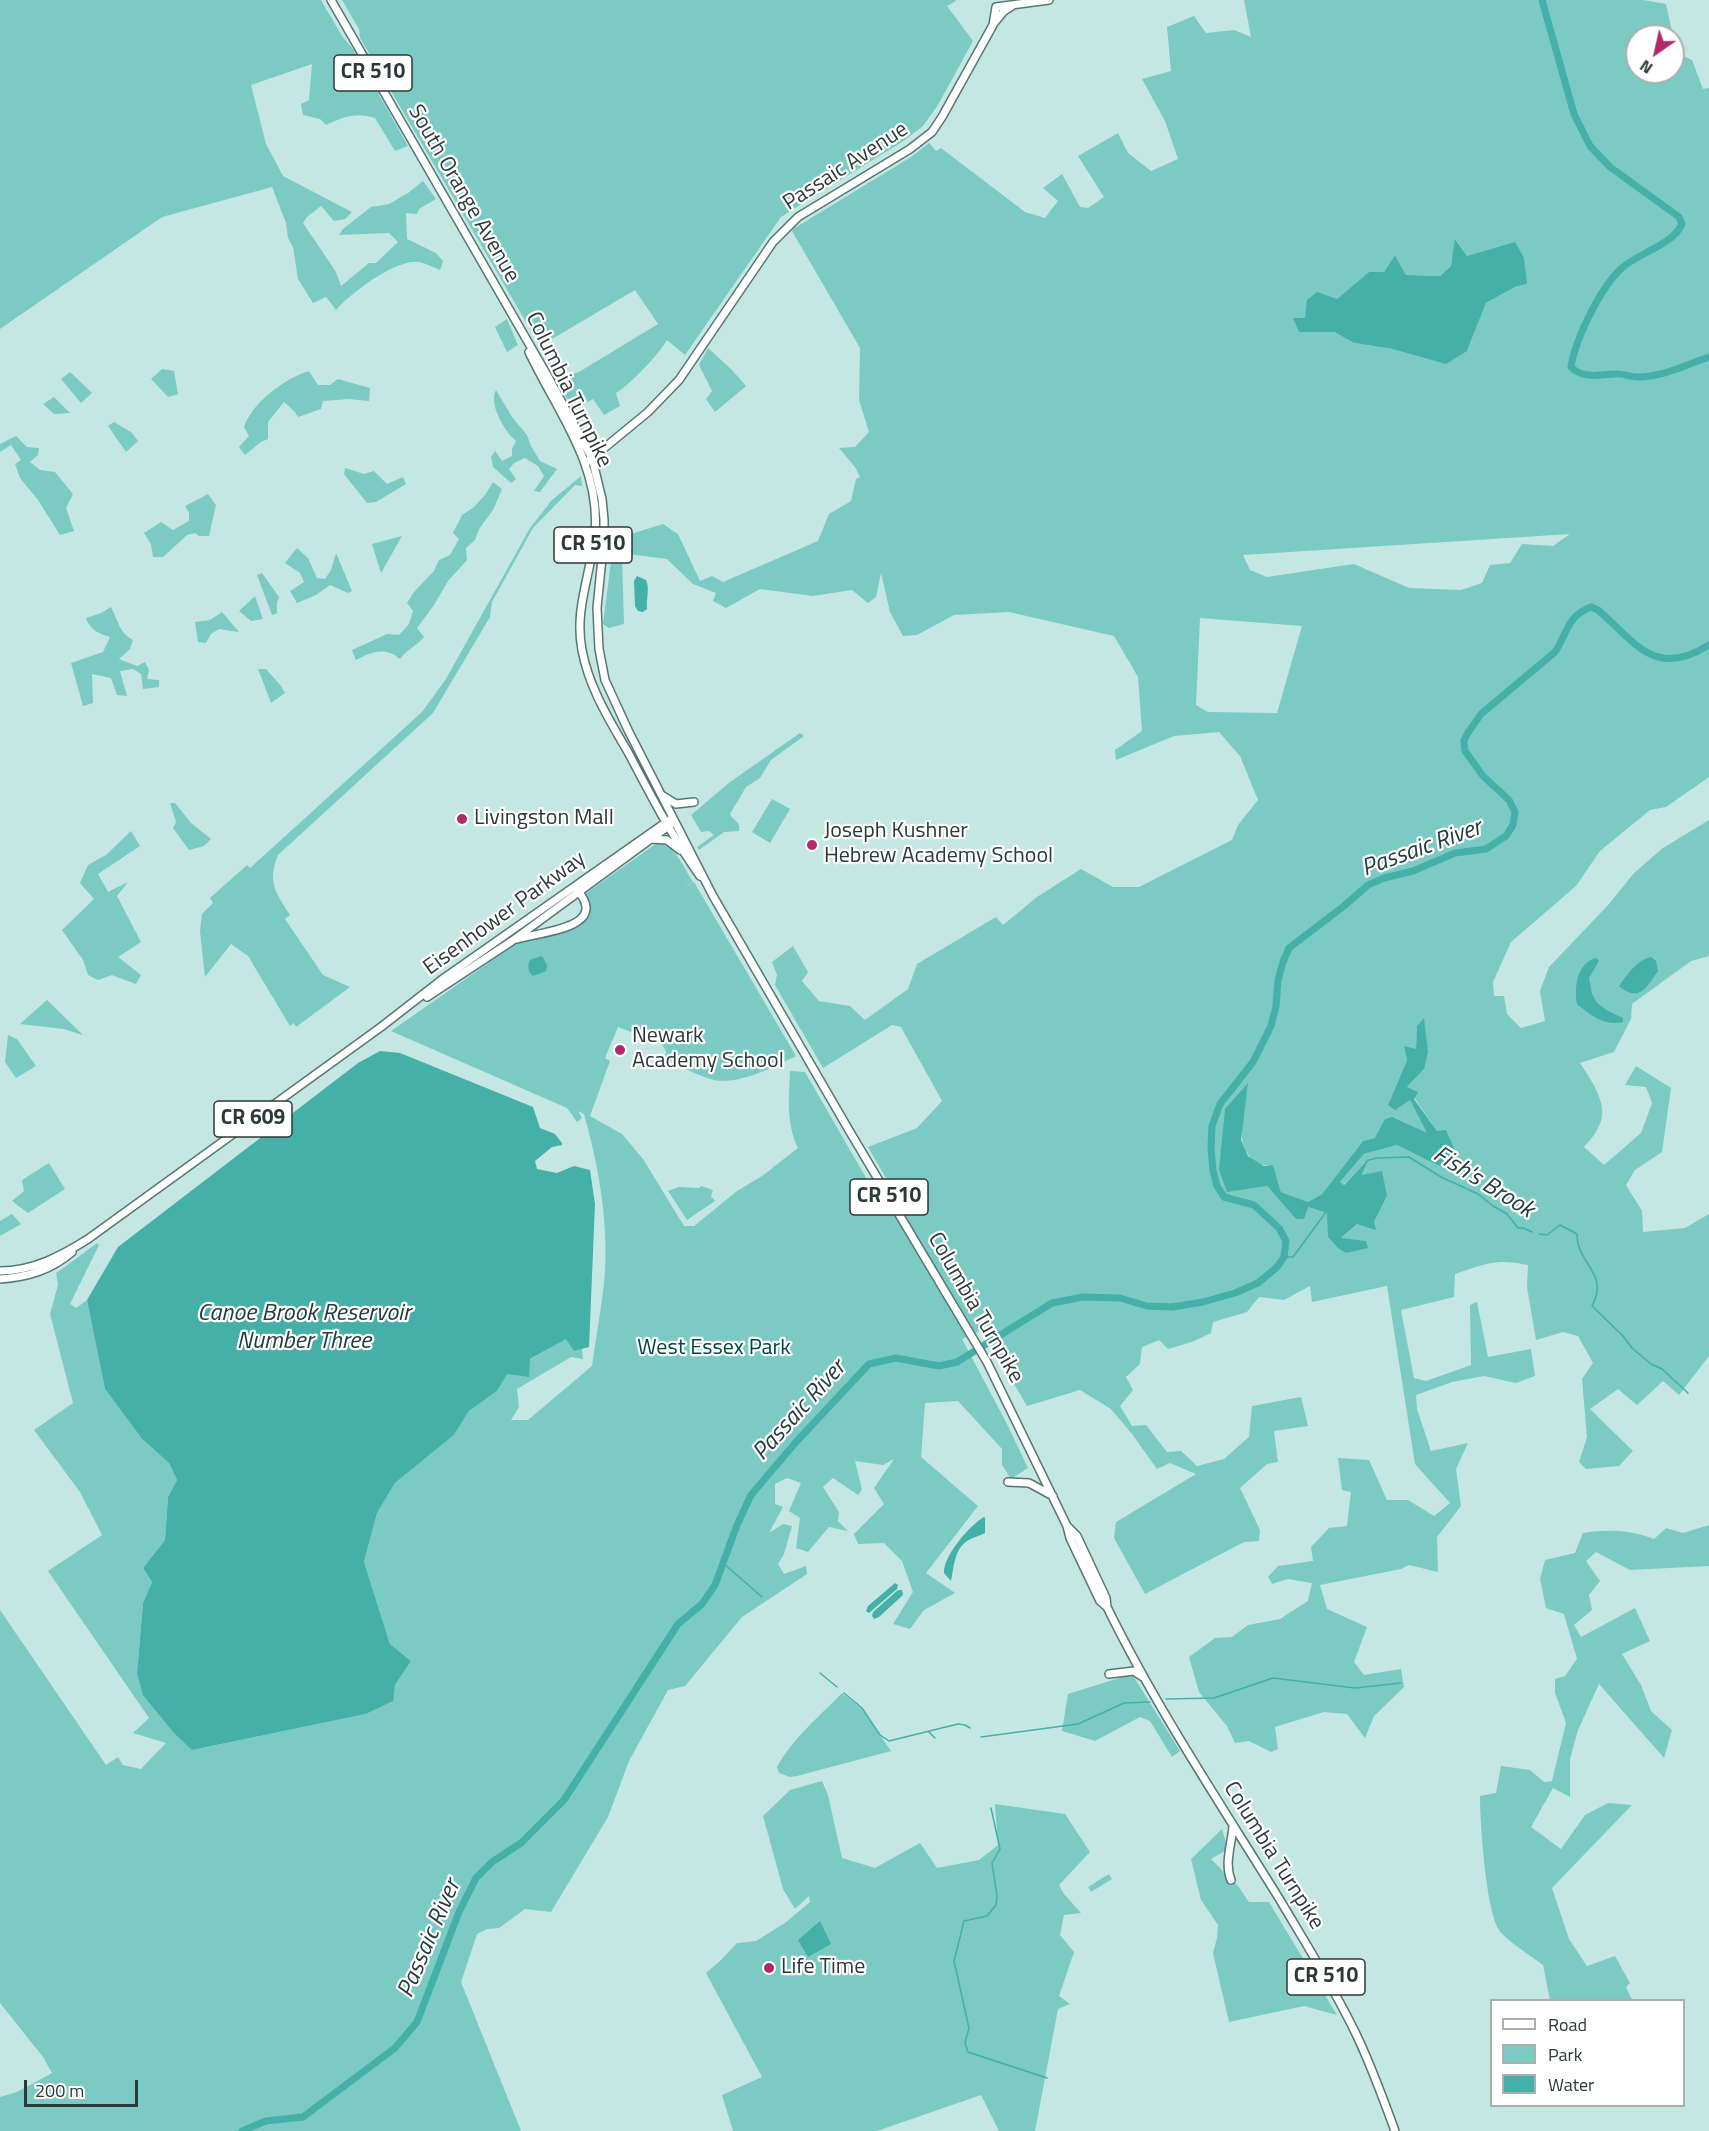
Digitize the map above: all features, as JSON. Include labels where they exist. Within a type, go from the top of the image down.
[{"type":"main road","name":"South Orange Avenue","points":[[331,0],[510,312]]},
{"type":"main road","name":"Passaic Avenue","points":[[589,460],[648,412],[679,380],[773,242],[789,224],[910,149],[932,132],[993,25],[1004,11],[1016,4],[1049,0]]},
{"type":"main road","name":"Columbia Turnpike","points":[[510,312],[537,369],[580,448],[589,460],[602,499],[604,538],[596,617],[601,663],[612,695],[659,793],[685,855],[713,896]]},
{"type":"main road","name":"Columbia Turnpike","points":[[589,460],[594,493],[595,532],[579,614],[586,669],[602,706],[659,808],[670,822],[987,1362],[1053,1496],[1100,1601],[1107,1607],[1202,1776],[1347,2015],[1374,2074],[1395,2131]]},
{"type":"main road","points":[[659,793],[676,804],[694,802]]},
{"type":"main road","points":[[655,829],[659,822],[659,808]]},
{"type":"main road","name":"Eisenhower Parkway","points":[[389,1021],[512,941],[655,829],[670,822]]},
{"type":"main road","name":"Eisenhower Parkway","points":[[0,1279],[40,1272],[64,1259],[88,1239],[389,1021],[444,978],[652,839],[670,822]]},
{"type":"main road","points":[[652,839],[667,840],[685,855]]},
{"type":"main road","points":[[512,941],[579,922],[587,910],[586,902],[577,889]]},
{"type":"main road","name":"Eisenhower Parkway","points":[[0,1271],[21,1270],[36,1266],[88,1239]]},
{"type":"main road","points":[[1008,1482],[1033,1484],[1053,1496]]},
{"type":"main road","points":[[1109,1674],[1134,1671],[1146,1679]]},
{"type":"main road","points":[[1231,1880],[1227,1867],[1233,1840],[1233,1826]]},
{"type":"green space","points":[[0,0],[321,0],[342,36],[353,49],[408,146],[395,151],[375,118],[362,115],[350,116],[326,125],[320,119],[303,115],[301,104],[309,100],[312,64],[251,85],[266,144],[283,176],[352,212],[345,219],[334,221],[321,206],[303,223],[336,272],[341,286],[369,263],[376,263],[398,242],[389,233],[339,235],[343,229],[371,207],[389,204],[423,181],[436,199],[419,209],[417,214],[406,213],[407,239],[436,253],[443,261],[440,270],[419,262],[409,263],[398,266],[374,279],[336,310],[326,297],[313,303],[298,279],[293,247],[272,187],[162,217],[0,329]]},
{"type":"green space","points":[[342,0],[955,0],[947,6],[973,41],[938,105],[923,126],[902,142],[781,217],[685,355],[667,340],[644,369],[616,393],[620,406],[604,415],[593,399],[574,410],[555,379],[579,372],[658,324],[635,290],[540,346],[360,38],[359,29]]},
{"type":"green space","name":"West Essex Park","points":[[1244,0],[1643,0],[1666,4],[1670,24],[1625,24],[1625,84],[1685,84],[1685,57],[1692,60],[1703,89],[1709,88],[1709,777],[1666,807],[1650,810],[1600,851],[1576,886],[1511,942],[1493,982],[1494,996],[1504,996],[1507,1014],[1521,1028],[1545,1021],[1540,991],[1549,967],[1609,904],[1634,873],[1663,848],[1709,820],[1709,956],[1691,961],[1632,1004],[1631,1019],[1614,1052],[1580,1063],[1598,1094],[1602,1111],[1597,1131],[1584,1147],[1604,1165],[1641,1133],[1652,1103],[1646,1087],[1625,1085],[1636,1066],[1671,1088],[1662,1152],[1635,1170],[1626,1185],[1642,1211],[1643,1232],[1685,1228],[1709,1214],[1709,1356],[1679,1395],[1663,1381],[1637,1405],[1618,1389],[1590,1409],[1633,1451],[1619,1466],[1586,1469],[1579,1462],[1587,1437],[1582,1379],[1593,1363],[1578,1336],[1563,1332],[1536,1340],[1527,1287],[1528,1265],[1498,1262],[1474,1267],[1455,1274],[1454,1297],[1401,1310],[1414,1378],[1426,1381],[1471,1365],[1470,1305],[1477,1302],[1488,1357],[1531,1349],[1535,1376],[1516,1383],[1484,1376],[1452,1382],[1416,1395],[1417,1409],[1431,1451],[1468,1443],[1456,1469],[1461,1506],[1437,1537],[1438,1572],[1409,1565],[1401,1569],[1320,1585],[1327,1609],[1367,1627],[1354,1662],[1364,1675],[1401,1669],[1404,1687],[1374,1716],[1365,1738],[1347,1714],[1324,1712],[1275,1727],[1278,1749],[1271,1752],[1249,1741],[1235,1743],[1227,1726],[1199,1692],[1189,1657],[1215,1638],[1232,1637],[1248,1625],[1280,1619],[1308,1601],[1312,1583],[1288,1579],[1272,1584],[1268,1577],[1278,1566],[1313,1561],[1311,1547],[1329,1528],[1347,1526],[1351,1492],[1342,1490],[1338,1458],[1369,1460],[1387,1500],[1408,1500],[1434,1516],[1450,1503],[1415,1464],[1387,1286],[1312,1302],[1310,1286],[1284,1300],[1259,1297],[1247,1312],[1213,1322],[1211,1333],[1192,1342],[1168,1349],[1159,1340],[1142,1347],[1140,1364],[1126,1377],[1133,1390],[1120,1406],[1132,1426],[1146,1425],[1167,1452],[1181,1451],[1197,1466],[1224,1459],[1249,1437],[1252,1406],[1301,1397],[1308,1426],[1274,1431],[1278,1462],[1267,1464],[1240,1488],[1260,1530],[1259,1541],[1244,1542],[1145,1594],[1114,1538],[1116,1522],[1196,1474],[1170,1463],[1157,1469],[1111,1409],[1080,1390],[1027,1406],[982,1330],[962,1339],[1028,1468],[1011,1479],[1002,1465],[1002,1449],[958,1401],[925,1403],[921,1457],[978,1506],[926,1573],[955,1593],[924,1610],[910,1629],[893,1624],[913,1592],[902,1561],[884,1543],[858,1544],[854,1534],[884,1504],[874,1488],[894,1459],[883,1465],[855,1461],[862,1490],[858,1495],[833,1478],[823,1487],[839,1512],[838,1521],[848,1531],[829,1527],[808,1552],[796,1548],[800,1518],[789,1511],[801,1483],[787,1478],[775,1484],[775,1504],[783,1507],[769,1533],[783,1524],[792,1526],[784,1554],[778,1564],[784,1574],[806,1566],[807,1574],[742,1617],[685,1686],[668,1690],[629,1761],[608,1817],[551,1912],[525,1909],[499,1928],[487,1929],[477,1934],[461,1982],[521,2131],[0,2131],[0,2097],[17,2092],[52,2073],[43,2057],[0,2003],[0,1610],[106,1765],[118,1757],[123,1765],[141,1769],[166,1743],[133,1733],[149,1718],[48,1571],[102,1535],[80,1492],[34,1430],[73,1403],[50,1314],[58,1285],[56,1273],[97,1243],[99,1245],[70,1304],[76,1308],[87,1300],[105,1389],[142,1439],[169,1463],[177,1480],[168,1497],[165,1540],[143,1568],[152,1582],[143,1603],[137,1672],[192,1750],[366,1714],[392,1701],[395,1685],[411,1661],[390,1644],[364,1562],[377,1513],[395,1483],[454,1435],[469,1411],[497,1391],[507,1373],[567,1338],[574,1350],[582,1349],[583,1359],[571,1357],[517,1389],[519,1407],[511,1420],[528,1420],[592,1366],[606,1250],[601,1191],[584,1114],[578,1111],[582,1118],[577,1122],[567,1108],[391,1031],[517,943],[576,927],[589,914],[585,894],[657,843],[664,845],[674,852],[693,882],[682,889],[694,882],[796,1056],[745,1078],[714,1080],[665,1060],[666,1051],[661,1043],[618,1027],[605,1058],[610,1061],[590,1116],[622,1134],[643,1159],[684,1226],[694,1226],[737,1191],[762,1176],[798,1148],[790,1120],[790,1071],[805,1072],[869,1183],[894,1199],[897,1197],[868,1147],[917,1128],[942,1101],[901,1027],[892,1025],[823,1068],[775,985],[777,975],[772,962],[793,946],[808,972],[802,981],[819,1001],[850,1006],[865,1020],[908,989],[917,964],[996,917],[1003,925],[1037,897],[1081,869],[1113,887],[1139,887],[1232,840],[1238,825],[1258,800],[1240,756],[1219,732],[1174,736],[1116,760],[1115,750],[1142,731],[1138,677],[1114,636],[1009,612],[954,615],[917,635],[903,636],[890,612],[881,573],[876,597],[868,603],[852,590],[813,596],[760,589],[726,608],[713,601],[716,593],[693,584],[667,559],[628,554],[622,556],[624,624],[609,628],[603,624],[617,532],[628,535],[663,524],[678,534],[700,581],[712,576],[723,582],[818,541],[829,514],[851,501],[856,479],[860,477],[855,467],[839,448],[855,447],[869,432],[859,400],[860,348],[792,231],[793,229],[911,157],[929,143],[936,151],[941,148],[1025,212],[1045,218],[1058,201],[1043,188],[1062,174],[1080,207],[1088,208],[1104,197],[1078,156],[1118,133],[1128,153],[1151,171],[1178,159],[1165,121],[1142,79],[1171,71],[1167,27],[1194,16],[1206,33],[1234,30],[1251,37]],"holes":[[[1456,240],[1467,256],[1515,243],[1527,284],[1515,287],[1486,303],[1467,351],[1393,349],[1354,343],[1334,332],[1299,332],[1294,319],[1305,318],[1337,299],[1369,272],[1384,272],[1395,255],[1406,275],[1440,276],[1451,266]],[[1570,534],[1553,546],[1522,544],[1510,563],[1490,565],[1482,583],[1461,590],[1409,588],[1354,564],[1267,577],[1250,570],[1243,555]],[[1200,618],[1302,626],[1277,713],[1208,712],[1196,705]],[[1424,1019],[1424,1069],[1407,1087],[1437,1131],[1449,1171],[1397,1145],[1364,1154],[1340,1182],[1343,1185],[1367,1162],[1362,1176],[1387,1196],[1374,1222],[1357,1224],[1340,1239],[1366,1241],[1338,1248],[1327,1213],[1308,1207],[1296,1219],[1267,1186],[1229,1191],[1248,1084],[1242,1126],[1244,1146],[1248,1154],[1255,1161],[1273,1165],[1281,1192],[1308,1202],[1322,1194],[1363,1141],[1375,1138],[1394,1117],[1428,1134],[1410,1100],[1388,1105],[1407,1060],[1404,1046],[1416,1050],[1417,1026]]]},
{"type":"green space","points":[[507,319],[518,345],[507,352],[495,327]]},
{"type":"green space","points":[[708,348],[746,386],[715,412],[706,399],[712,391],[699,365]]},
{"type":"green space","points":[[162,369],[174,371],[178,394],[168,397],[151,379]]},
{"type":"green space","points":[[309,371],[318,385],[330,385],[338,379],[370,388],[369,401],[349,399],[323,401],[321,409],[298,417],[284,402],[268,422],[268,439],[245,455],[239,447],[249,436],[244,427],[254,409],[280,385]]},
{"type":"green space","points":[[70,372],[92,393],[81,403],[61,379]]},
{"type":"green space","points":[[496,390],[512,417],[527,435],[540,461],[557,469],[540,492],[534,491],[544,476],[538,466],[525,458],[514,463],[509,469],[516,479],[511,483],[493,467],[491,457],[495,451],[502,461],[512,456],[512,449],[516,441],[503,425],[496,410],[494,396]]},
{"type":"green space","points":[[54,397],[70,413],[54,414],[43,404]]},
{"type":"green space","points":[[114,422],[131,432],[138,441],[126,452],[108,426]]},
{"type":"green space","points":[[16,436],[27,447],[39,448],[38,455],[30,462],[40,470],[55,472],[73,494],[66,508],[74,531],[60,535],[38,500],[20,478],[15,464],[21,460],[11,445],[0,452],[0,444]]},
{"type":"green space","points":[[345,468],[364,474],[374,471],[387,484],[403,477],[406,484],[376,502],[367,503],[344,474]]},
{"type":"green space","points":[[581,476],[582,486],[575,485],[533,528],[492,602],[490,617],[433,713],[278,855],[273,880],[277,893],[290,915],[285,919],[323,975],[350,987],[296,1027],[294,1023],[290,1026],[248,956],[231,944],[205,977],[200,931],[202,914],[213,903],[210,898],[247,865],[250,868],[422,712],[446,679],[530,528],[551,501]]},
{"type":"green space","points":[[493,482],[502,489],[493,510],[479,529],[475,540],[466,548],[467,560],[448,581],[417,628],[424,637],[400,659],[383,651],[356,660],[352,650],[387,634],[399,635],[409,624],[413,611],[407,603],[434,571],[439,560],[450,555],[459,539],[453,533],[462,515],[474,507]]},
{"type":"green space","points":[[208,494],[216,505],[209,536],[199,536],[195,533],[187,535],[163,557],[153,557],[151,544],[144,533],[161,522],[173,530],[189,521],[189,513],[185,506]]},
{"type":"green space","points":[[402,536],[381,573],[372,544]]},
{"type":"green space","points":[[297,548],[308,558],[317,578],[325,579],[331,570],[336,553],[352,591],[348,593],[330,585],[316,595],[297,603],[290,591],[304,582],[300,573],[285,563]]},
{"type":"green space","points":[[262,573],[279,597],[277,613],[272,615],[257,575]]},
{"type":"green space","points":[[255,596],[263,619],[251,621],[239,611]]},
{"type":"green space","points":[[111,607],[122,630],[133,640],[130,649],[119,659],[137,666],[145,662],[149,670],[147,679],[159,680],[159,687],[143,689],[141,674],[133,669],[120,671],[127,696],[117,695],[111,678],[92,674],[93,703],[83,706],[71,663],[103,652],[110,637],[95,631],[86,618]]},
{"type":"green space","points":[[222,612],[239,632],[219,629],[211,634],[206,643],[198,642],[195,622],[210,620]]},
{"type":"green space","points":[[258,669],[266,669],[285,693],[271,703]]},
{"type":"green space","points":[[800,733],[804,736],[771,760],[760,778],[746,787],[730,814],[738,823],[739,831],[724,832],[699,850],[697,847],[714,835],[709,831],[701,832],[691,815],[730,782]]},
{"type":"green space","points":[[772,799],[790,809],[770,843],[752,832]]},
{"type":"green space","points":[[170,803],[175,803],[191,823],[211,839],[204,846],[189,850],[173,828],[176,822]]},
{"type":"green space","points":[[131,831],[140,846],[98,874],[108,892],[128,882],[117,896],[141,942],[118,957],[141,975],[136,984],[112,975],[98,980],[88,975],[83,960],[62,930],[94,899],[80,883],[88,865],[106,855]]},
{"type":"green space","points":[[47,1000],[83,1035],[64,1029],[20,1024]]},
{"type":"green space","points":[[8,1035],[17,1039],[36,1066],[16,1078],[5,1062]]},
{"type":"green space","points":[[49,1163],[65,1189],[28,1213],[12,1201],[24,1191],[22,1180]]},
{"type":"green space","points":[[701,1186],[713,1190],[711,1196],[715,1201],[687,1220],[668,1191],[679,1187],[699,1188]]},
{"type":"green space","points":[[12,1214],[21,1224],[0,1236],[0,1221]]},
{"type":"green space","points":[[1709,1525],[1709,1566],[1630,1570],[1596,1552],[1586,1561],[1600,1581],[1589,1595],[1592,1610],[1574,1625],[1581,1637],[1635,1608],[1650,1641],[1622,1654],[1641,1685],[1651,1711],[1672,1730],[1664,1758],[1599,1684],[1578,1730],[1570,1759],[1570,1797],[1553,1788],[1531,1827],[1561,1849],[1585,1815],[1608,1803],[1632,1805],[1552,1888],[1569,1939],[1587,1966],[1615,1956],[1630,1983],[1626,1987],[1632,1999],[1550,1999],[1543,1965],[1507,1939],[1494,1920],[1485,1866],[1480,1796],[1496,1793],[1501,1766],[1530,1770],[1544,1782],[1552,1781],[1566,1723],[1555,1693],[1555,1679],[1565,1676],[1577,1659],[1564,1614],[1546,1608],[1540,1579],[1545,1560],[1575,1553],[1583,1533],[1619,1531],[1654,1539],[1666,1528],[1683,1533]]},
{"type":"green space","points":[[1132,1674],[1180,1751],[1172,1757],[1150,1721],[1140,1717],[1095,1741],[1062,1731],[1068,1694]]},
{"type":"green space","points":[[842,1693],[862,1709],[891,1751],[797,1776],[790,1777],[779,1773],[777,1767],[790,1747]]},
{"type":"green space","points":[[822,1781],[828,1795],[842,1858],[875,1868],[920,1843],[937,1868],[979,1860],[998,1845],[995,1804],[1065,1814],[1090,1852],[1059,1885],[1081,1913],[1064,1915],[1060,1935],[1074,1952],[1059,1996],[1070,2004],[1058,2009],[1035,2131],[999,2131],[981,2095],[877,2131],[733,2131],[722,2095],[762,2077],[706,1973],[737,1943],[756,1941],[785,1923],[810,1902],[809,1896],[795,1909],[783,1889],[763,1816],[790,1790]]},
{"type":"green space","points":[[1222,1829],[1228,1849],[1211,1859],[1238,1886],[1249,1902],[1269,1902],[1337,2015],[1304,2006],[1229,2022],[1213,1953],[1218,1925],[1201,1900],[1191,1859]]},
{"type":"green space","points":[[1109,1874],[1112,1879],[1091,1892],[1088,1887]]},
{"type":"water","points":[[1455,239],[1467,256],[1515,242],[1524,258],[1527,284],[1515,287],[1486,303],[1467,351],[1446,364],[1393,349],[1354,343],[1334,332],[1299,332],[1293,318],[1305,318],[1307,300],[1317,292],[1337,299],[1369,272],[1384,272],[1395,255],[1406,275],[1440,276],[1451,266]]},
{"type":"water","points":[[637,576],[646,580],[647,583],[647,609],[643,612],[638,611],[635,606],[634,581]]},
{"type":"water","points":[[542,956],[547,965],[546,971],[533,976],[528,969],[528,964],[530,960]]},
{"type":"water","points":[[1651,957],[1656,961],[1658,971],[1646,988],[1632,993],[1619,986],[1637,965]]},
{"type":"water","points":[[1596,958],[1599,961],[1589,978],[1592,994],[1597,1003],[1623,1018],[1623,1022],[1609,1023],[1593,1016],[1577,1004],[1578,977],[1585,965]]},
{"type":"water","points":[[1424,1018],[1428,1052],[1424,1069],[1407,1087],[1418,1092],[1414,1099],[1437,1131],[1446,1130],[1463,1169],[1449,1171],[1397,1145],[1364,1154],[1340,1182],[1344,1185],[1368,1160],[1362,1175],[1382,1171],[1387,1196],[1374,1222],[1376,1230],[1357,1224],[1341,1238],[1366,1241],[1368,1248],[1346,1253],[1328,1237],[1327,1213],[1308,1207],[1304,1219],[1296,1219],[1267,1186],[1227,1192],[1219,1170],[1225,1109],[1248,1083],[1241,1140],[1248,1156],[1264,1166],[1273,1165],[1281,1192],[1308,1202],[1322,1194],[1363,1141],[1375,1138],[1385,1119],[1393,1117],[1427,1133],[1410,1100],[1395,1110],[1388,1105],[1407,1060],[1404,1046],[1416,1049],[1417,1026]]},
{"type":"water","name":"Canoe Brook Reservoir Number Three","points":[[380,1051],[400,1053],[533,1107],[540,1128],[555,1134],[562,1143],[562,1145],[552,1147],[535,1161],[537,1169],[557,1173],[574,1166],[590,1170],[595,1204],[589,1347],[574,1351],[566,1339],[530,1359],[529,1377],[507,1374],[497,1391],[469,1411],[454,1435],[395,1483],[377,1513],[364,1562],[390,1644],[411,1661],[395,1685],[393,1701],[366,1714],[192,1750],[174,1733],[143,1695],[137,1673],[143,1603],[152,1582],[143,1568],[165,1540],[168,1497],[177,1480],[169,1463],[142,1439],[105,1389],[87,1300],[118,1247],[358,1063]]},
{"type":"water","points":[[984,1517],[985,1533],[967,1541],[959,1549],[951,1581],[944,1573],[948,1558],[965,1534]]},
{"type":"water","points":[[895,1583],[898,1585],[897,1589],[869,1613],[866,1611],[868,1606]]},
{"type":"water","points":[[898,1590],[902,1590],[903,1595],[874,1619],[873,1612]]},
{"type":"water","points":[[820,1921],[831,1944],[808,1957],[798,1940]]},
{"type":"waterway","name":"Passaic River","points":[[1542,0],[1574,114],[1590,146],[1610,167],[1679,217],[1682,224],[1671,238],[1629,263],[1614,276],[1590,314],[1573,356],[1571,367],[1586,375],[1618,374],[1635,377],[1656,375],[1709,357]]},
{"type":"waterway","name":"Passaic River","points":[[242,2131],[266,2121],[303,2117],[395,2048],[417,2022],[459,1912],[476,1878],[492,1862],[521,1843],[564,1800],[678,1624],[702,1604],[715,1585],[737,1525],[751,1495],[796,1442],[869,1364],[896,1358],[939,1366],[957,1362],[1052,1303],[1083,1297],[1120,1298],[1147,1306],[1172,1307],[1203,1302],[1235,1293],[1258,1283],[1277,1267],[1284,1257],[1286,1241],[1279,1228],[1254,1205],[1224,1197],[1217,1186],[1213,1171],[1211,1148],[1212,1126],[1220,1104],[1253,1062],[1271,1026],[1276,1006],[1278,980],[1289,948],[1368,885],[1384,878],[1413,871],[1455,853],[1486,849],[1506,836],[1513,825],[1515,812],[1509,800],[1483,776],[1465,751],[1464,741],[1481,714],[1555,652],[1577,615],[1591,607],[1598,610],[1636,645],[1660,658],[1674,659],[1690,655],[1709,645]]},
{"type":"waterway","name":"Fish's Brook","points":[[1366,1162],[1377,1158],[1409,1157],[1441,1177],[1478,1194],[1507,1214],[1518,1228],[1532,1232]]},
{"type":"waterway","name":"Fish's Brook","points":[[1284,1257],[1293,1257],[1326,1212]]},
{"type":"waterway","name":"Fish's Brook","points":[[1539,1234],[1547,1235],[1560,1225],[1577,1234],[1581,1253],[1595,1276],[1597,1285],[1592,1306],[1632,1348],[1651,1364],[1662,1369],[1688,1393]]},
{"type":"waterway","points":[[723,1563],[762,1597]]},
{"type":"waterway","points":[[820,1673],[837,1687]]},
{"type":"waterway","points":[[1166,1699],[1214,1698],[1273,1678],[1355,1688],[1401,1683]]},
{"type":"waterway","points":[[844,1693],[862,1708],[880,1735],[889,1741],[958,1724],[970,1728]]},
{"type":"waterway","points":[[981,1737],[1078,1724],[1124,1703],[1150,1702]]},
{"type":"waterway","points":[[929,1732],[935,1738]]},
{"type":"waterway","points":[[991,1808],[1000,1849],[992,1863],[997,1896],[996,1905],[987,1916],[964,1921],[954,1961],[969,2028],[965,2043],[968,2052],[1047,2078]]},
{"type":"place","name":"Livingston Mall","points":[[462,819]]},
{"type":"place","name":"Joseph Kushner Hebrew Academy School","points":[[812,845]]},
{"type":"place","name":"Newark Academy School","points":[[620,1050]]},
{"type":"place","name":"Life Time","points":[[769,1968]]}]
